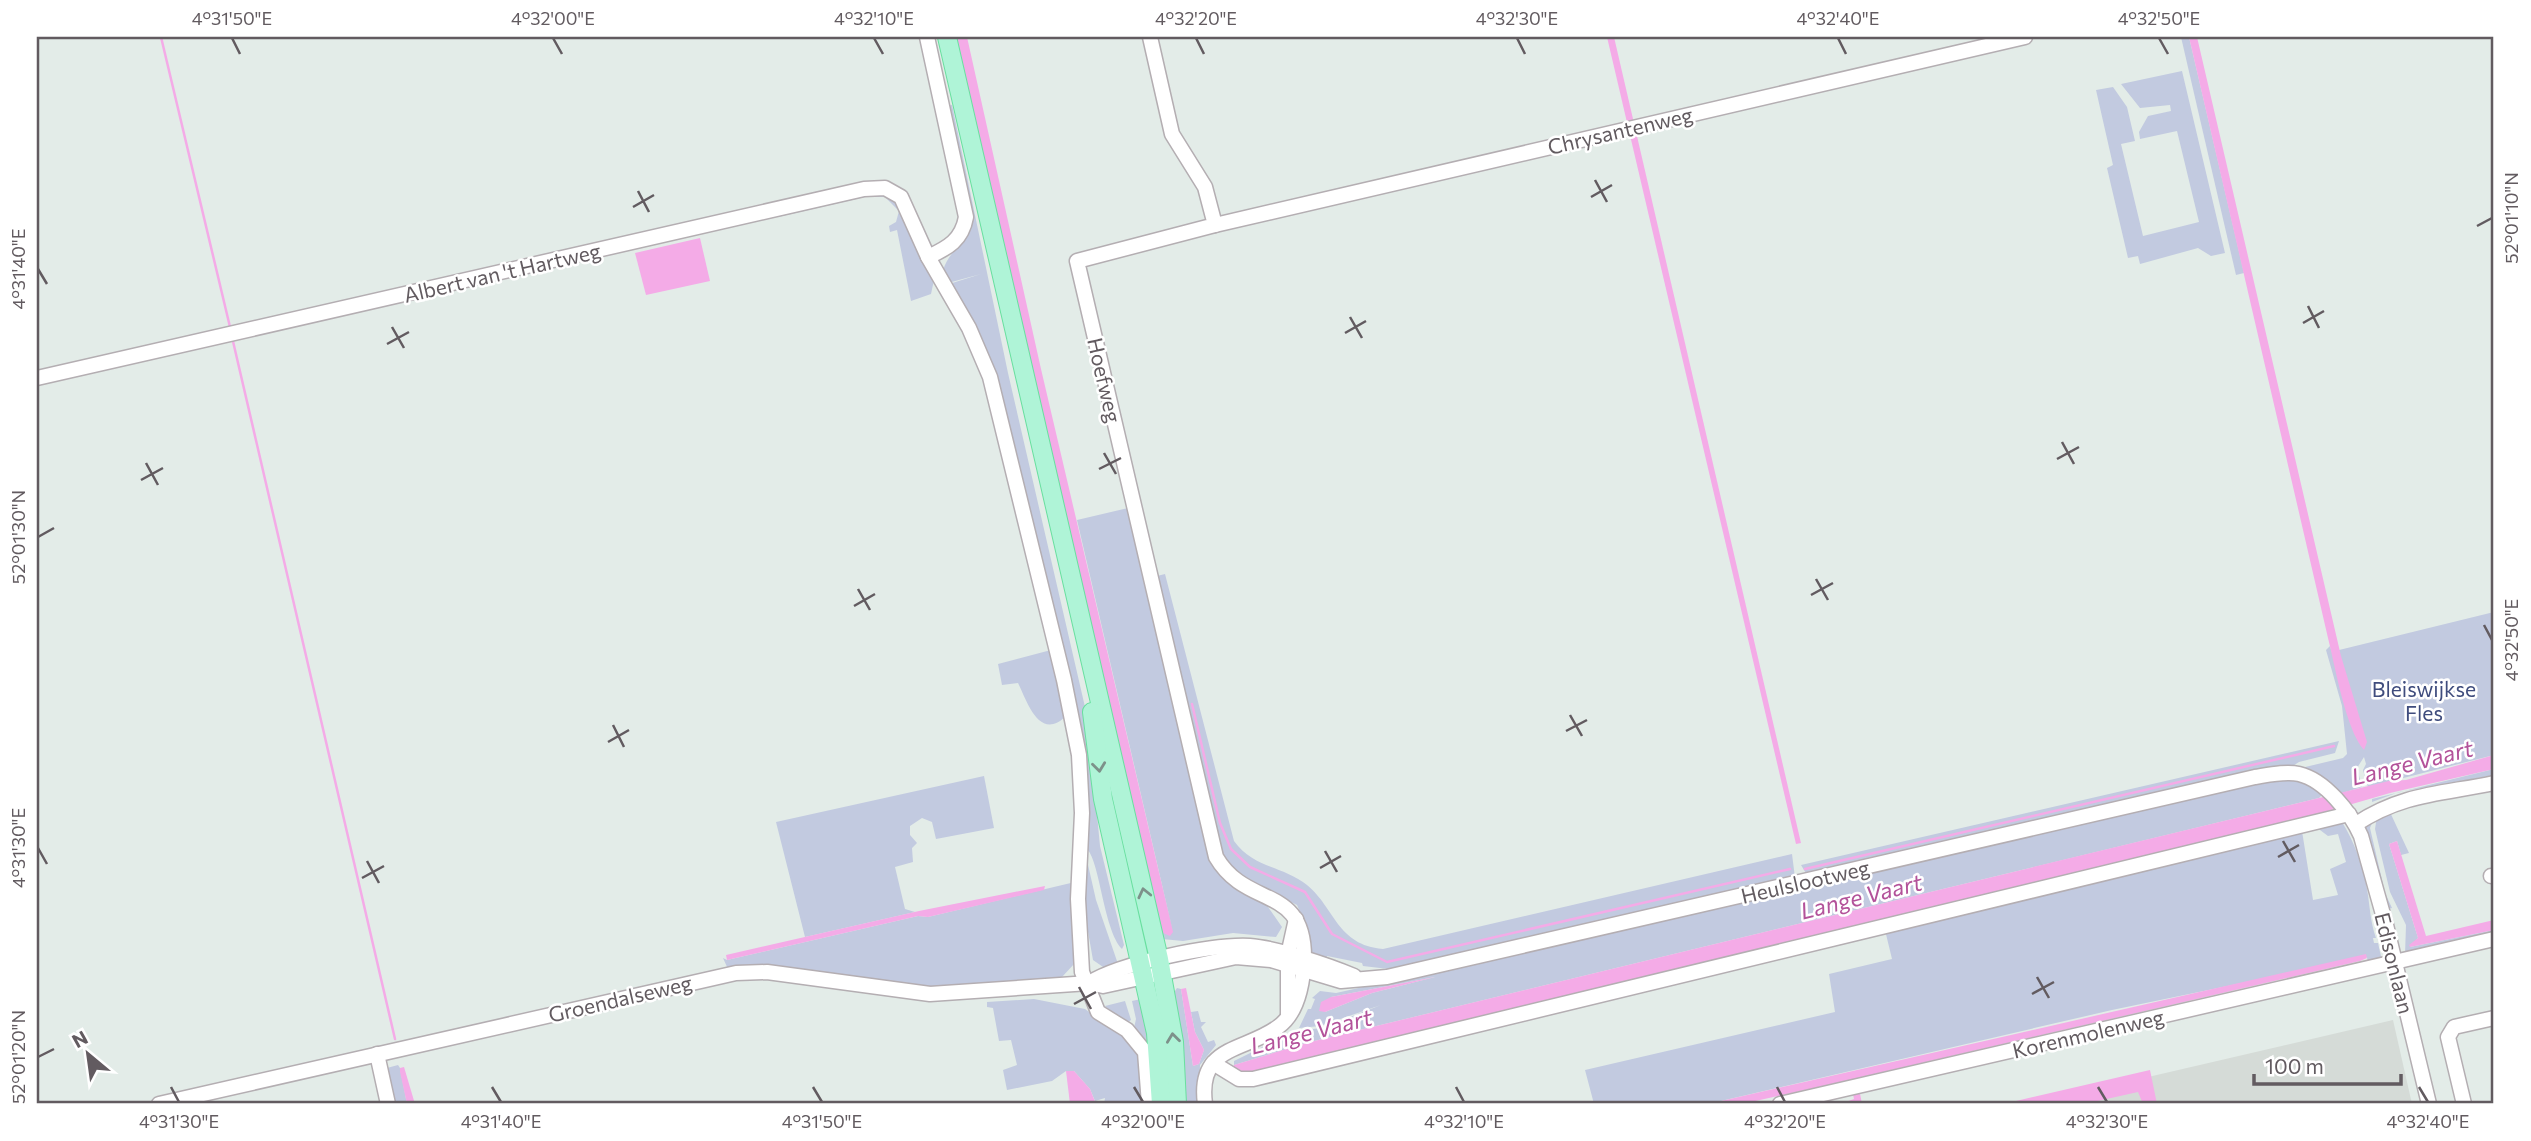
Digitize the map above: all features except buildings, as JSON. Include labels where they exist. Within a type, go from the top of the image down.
[{"type":"main road","points":[[939,37],[1035,467],[1088,687],[1103,799],[1156,1033],[1161,1104]]},
{"type":"main road","points":[[947,37],[1161,966],[1174,1042],[1177,1104]]},
{"type":"street","points":[[927,37],[966,217],[961,234],[951,246],[928,257],[969,328],[990,377],[1074,722],[1082,791],[1079,899],[1082,944],[1091,972],[1088,983],[1098,1012],[1127,1030],[1145,1052],[1149,1104]]},
{"type":"street","points":[[1150,37],[1172,134],[1205,187],[1215,225]]},
{"type":"street","name":"Chrysantenweg","points":[[1215,225],[2025,37]]},
{"type":"street","name":"Albert van 't Hartweg","points":[[37,379],[877,187],[901,197],[928,257]]},
{"type":"street","name":"Hoefweg","points":[[1215,225],[1077,261],[1216,857],[1239,883],[1284,906],[1296,919]]},
{"type":"street","name":"Heulslootweg","points":[[1142,971],[1214,948],[1250,946],[1341,981],[1387,977],[2255,777],[2298,774],[2324,788],[2353,819]]},
{"type":"street","points":[[1213,1063],[1239,1079],[1253,1079],[2353,819],[2407,798],[2494,783]]},
{"type":"street","name":"Edisonlaan","points":[[2353,819],[2396,962],[2429,1104]]},
{"type":"street","points":[[1289,1014],[1288,960],[1296,919]]},
{"type":"street","points":[[1205,1104],[1207,1076],[1213,1063],[1227,1050],[1278,1027],[1298,999],[1303,965],[1303,932],[1296,919]]},
{"type":"street","name":"Korenmolenweg","points":[[1780,1104],[2494,939]]},
{"type":"street","name":"Groendalseweg","points":[[159,1104],[736,973],[767,972],[930,994],[1088,983],[1102,975],[1142,971]]},
{"type":"street","points":[[2464,1104],[2448,1037],[2449,1031],[2454,1027],[2494,1018]]},
{"type":"street","points":[[377,1054],[388,1104]]},
{"type":"shaded area","points":[[955,37],[967,37],[1041,369],[1173,932],[1170,936],[1163,933]]},
{"type":"shaded area","points":[[1607,37],[1614,37],[1801,843],[1796,844]]},
{"type":"shaded area","points":[[2189,37],[2197,37],[2341,656],[2367,742],[2364,750],[2352,728],[2338,680]]},
{"type":"shaded area","points":[[700,238],[710,281],[646,295],[635,253]]},
{"type":"shaded area","points":[[2494,755],[2494,769],[2390,793],[2277,826],[1247,1073],[1233,1068],[1234,1065],[1306,1043],[2389,781],[2406,780]]},
{"type":"shaded area","points":[[2397,841],[2426,936],[2494,920],[2494,930],[2410,947],[2418,938],[2389,844]]},
{"type":"shaded area","points":[[1045,886],[1044,890],[928,917],[918,916],[727,960],[726,955],[919,911]]},
{"type":"shaded area","points":[[2366,954],[2367,958],[2360,961],[1857,1078],[1862,1104],[1840,1104],[1854,1099],[1850,1080],[1742,1104],[1708,1104]]},
{"type":"shaded area","points":[[1435,977],[1372,993],[1325,1012],[1319,1011],[1321,1002],[1331,997]]},
{"type":"shaded area","points":[[1186,988],[1195,1032],[1204,1050],[1199,1064],[1193,1066],[1181,989]]},
{"type":"shaded area","points":[[2393,1020],[2412,1104],[2032,1104]]},
{"type":"shaded area","points":[[404,1067],[415,1104],[407,1104],[400,1072],[400,1068]]},
{"type":"shaded area","points":[[2150,1070],[2157,1104],[2143,1104],[2138,1092],[2084,1104],[2003,1104]]},
{"type":"shaded area","points":[[1066,1071],[1074,1071],[1090,1089],[1096,1104],[1070,1104]]},
{"type":"green space","points":[[955,37],[1173,932],[1077,520],[1128,508],[1225,878],[1266,904],[1282,927],[1276,937],[1233,933],[1183,941],[1162,939]]},
{"type":"green space","points":[[2181,37],[2189,37],[2244,273],[2236,275]]},
{"type":"green space","points":[[2182,71],[2225,253],[2211,256],[2198,248],[2140,264],[2138,256],[2128,258],[2107,168],[2113,165],[2096,90],[2113,87],[2127,107],[2135,141],[2121,144],[2143,236],[2199,222],[2177,131],[2140,139],[2139,132],[2148,116],[2171,111],[2170,105],[2140,108],[2121,84]]},
{"type":"green space","points":[[952,105],[1008,373],[1088,720],[1100,846],[1124,945],[1122,949],[1110,926],[1095,866],[1086,848],[1088,809],[1021,477],[949,284],[981,274],[948,283],[943,271],[972,218],[947,106]]},
{"type":"green space","points":[[880,193],[894,199],[934,280],[931,294],[911,301],[897,230],[890,232],[889,226],[896,222],[899,211],[885,197],[865,197],[778,217],[781,212]]},
{"type":"green space","points":[[1165,574],[1234,841],[1250,857],[1307,885],[1338,924],[1356,941],[1383,949],[1792,854],[1795,878],[1397,970],[1363,966],[1362,963],[1327,956],[1326,962],[1310,955],[1306,925],[1297,905],[1237,875],[1220,852],[1153,577]]},
{"type":"green space","name":"Bleiswijkse Fles","points":[[2494,612],[2494,755],[2368,787],[2363,770],[2366,764],[2364,757],[2357,768],[2362,787],[2339,794],[2301,768],[2343,758],[2347,754],[2342,706],[2326,650],[2330,646],[2359,744],[2335,651]]},
{"type":"green space","points":[[1051,650],[1065,717],[1056,723],[1048,724],[1035,716],[1018,683],[1002,685],[998,664]]},
{"type":"green space","points":[[2339,741],[2335,753],[2299,762],[2288,769],[1807,875],[1801,865]]},
{"type":"green space","points":[[2494,769],[2494,775],[2404,791]]},
{"type":"green space","points":[[984,776],[994,828],[936,839],[932,822],[922,818],[910,826],[910,835],[917,843],[912,848],[913,862],[895,867],[905,909],[915,912],[805,937],[776,822]]},
{"type":"green space","points":[[2293,780],[2307,783],[2323,794],[2319,798],[1306,1043],[1234,1065],[1234,1061],[1295,1031],[1322,1028],[1381,1005],[1320,1026],[1299,1028],[1308,1009],[1311,1009],[1315,999],[1312,998],[1320,991],[1336,993],[1431,972],[1435,974],[1479,964],[1482,960],[2241,784]],"holes":[[[1435,977],[1372,993],[1325,1012],[1331,997]]]},
{"type":"green space","points":[[2396,793],[2372,802],[2372,799]]},
{"type":"green space","points":[[2389,810],[2409,853],[2401,855],[2397,841],[2389,844],[2418,938],[2410,947],[2494,930],[2494,935],[2405,955],[2406,925],[2390,892],[2375,829],[2377,816]]},
{"type":"green space","points":[[2373,820],[2370,828],[2385,893],[2392,908],[2387,909],[2364,828]]},
{"type":"green space","points":[[2342,822],[2354,845],[2363,872],[2376,938],[2373,938],[2374,943],[2378,943],[2382,961],[2368,964],[2367,957],[2112,1010],[1708,1104],[1594,1104],[1585,1070],[1835,1012],[1829,974],[1892,959],[1885,930],[2302,831],[2313,900],[2338,895],[2330,869],[2346,862],[2338,834],[2328,836],[2316,827]]},
{"type":"green space","points":[[1086,856],[1096,900],[1118,964],[1106,969],[1093,960],[1084,909]]},
{"type":"green space","points":[[1075,882],[1075,963],[1062,977],[940,990],[728,969],[723,958],[727,960],[918,916],[928,917]]},
{"type":"green space","points":[[1177,988],[1181,989],[1193,1066],[1199,1064],[1204,1050],[1195,1032],[1191,1012],[1198,1011],[1201,1022],[1206,1022],[1201,1027],[1208,1042],[1214,1040],[1216,1045],[1200,1065],[1199,1104],[1185,1104],[1181,1040],[1173,994]]},
{"type":"green space","points":[[1034,999],[1085,1009],[1131,1043],[1139,1055],[1144,1104],[1104,1104],[1105,1098],[1095,1101],[1090,1089],[1074,1071],[1066,1071],[1052,1081],[1007,1090],[1003,1070],[1017,1065],[1011,1040],[999,1041],[993,1008],[987,1007],[987,1002]]},
{"type":"green space","points":[[1141,999],[1151,1049],[1134,1028],[1136,1019],[1132,1001]]},
{"type":"green space","points":[[1125,1001],[1131,1020],[1126,1024],[1105,1006]]},
{"type":"green space","points":[[398,1065],[407,1104],[392,1104],[387,1068]]},
{"type":"waterway","points":[[161,37],[230,327]]},
{"type":"waterway","points":[[232,337],[395,1039]]},
{"type":"waterway","points":[[1192,704],[1220,823],[1231,849],[1250,867],[1305,892],[1332,934],[1387,962],[1790,869]]},
{"type":"waterway","points":[[1805,869],[2334,746]]},
{"type":"water label","name":"Lange Vaart","points":[[2412,762]]},
{"type":"water label","name":"Lange Vaart","points":[[1861,896]]},
{"type":"water label","name":"Lange Vaart","points":[[1311,1031]]}]
